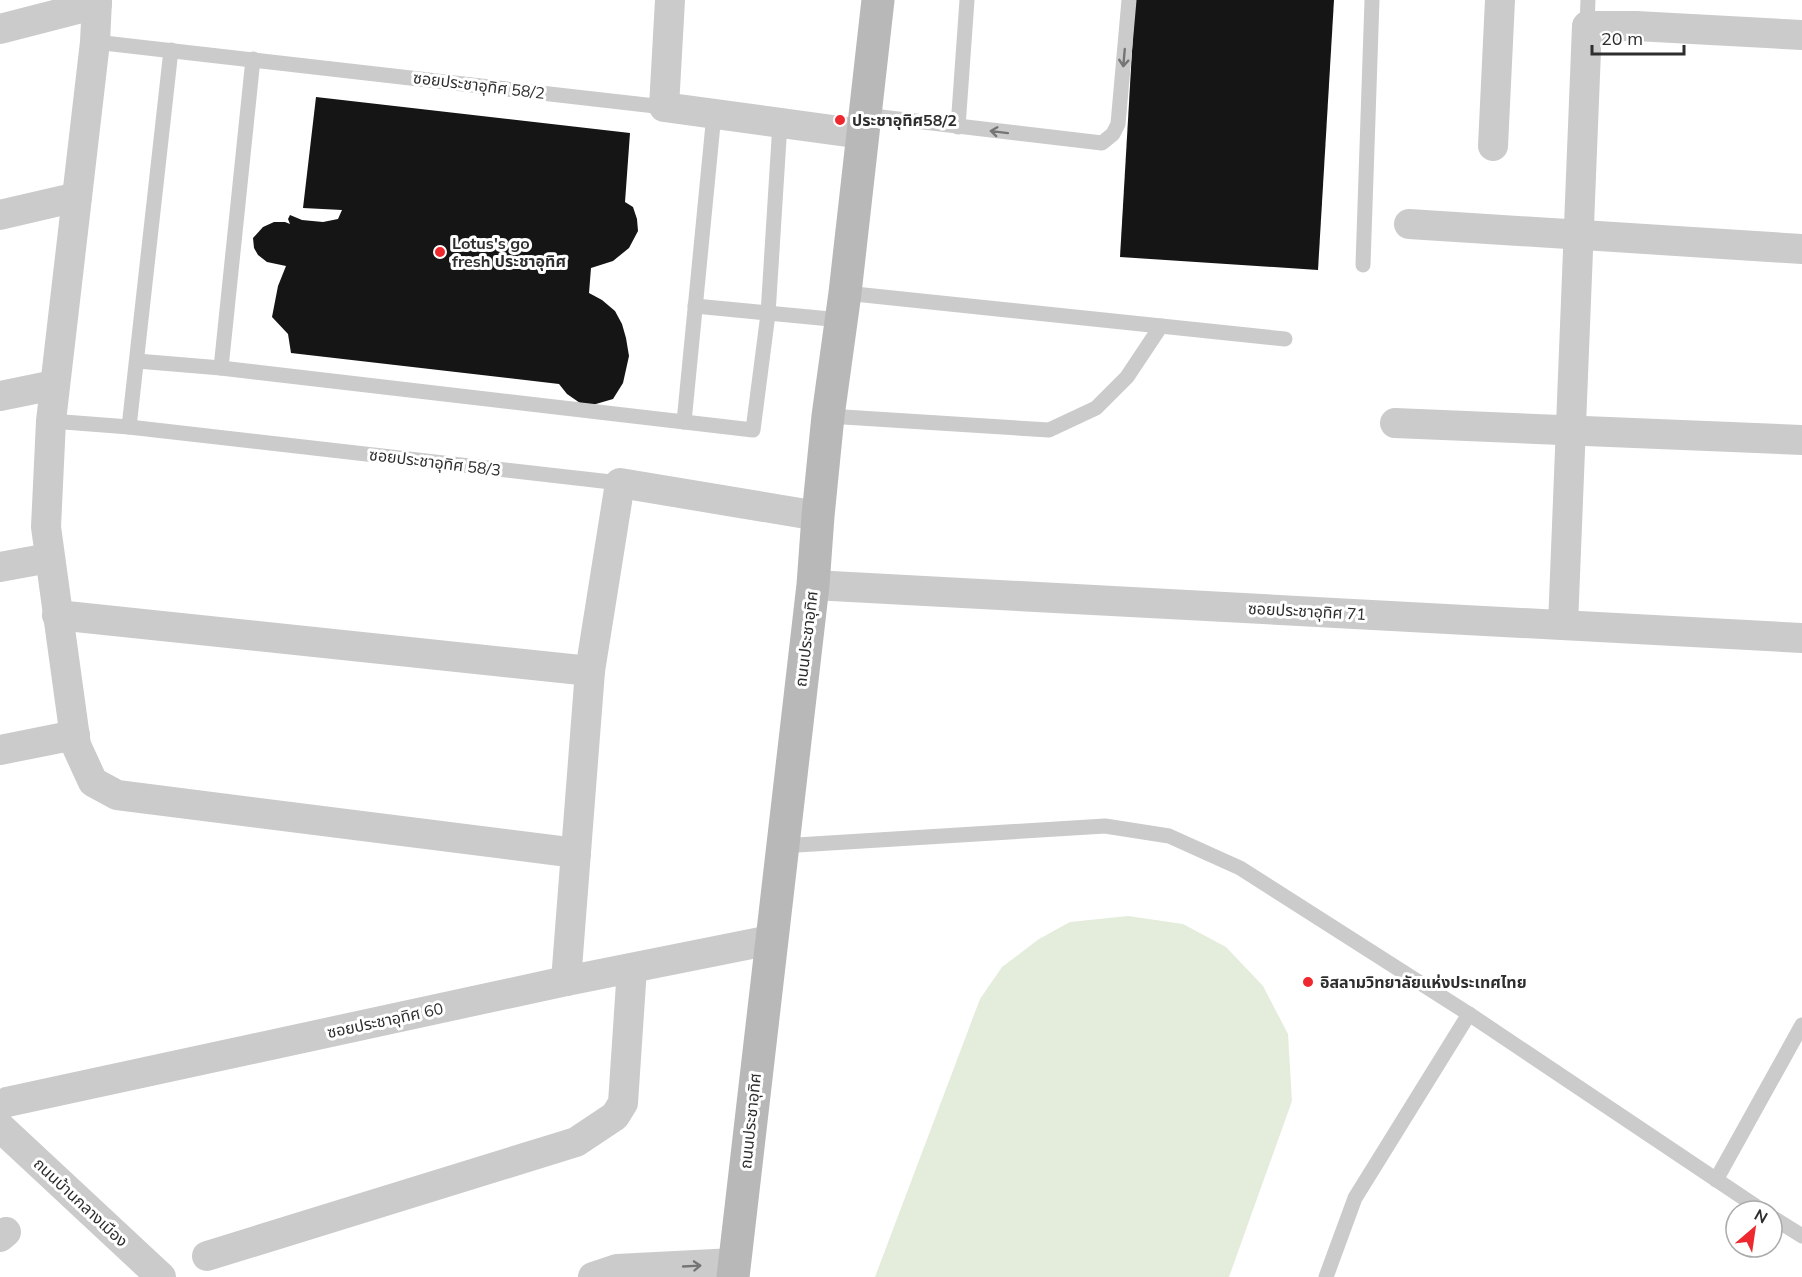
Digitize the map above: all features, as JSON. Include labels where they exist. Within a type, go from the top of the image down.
[{"type":"main road","name":"ถนนประชาอุทิศ","points":[[734,1270],[813,585],[828,416],[843,307],[878,0]]},
{"type":"street","points":[[664,107],[670,0]]},
{"type":"street","points":[[1493,146],[1500,0]]},
{"type":"street","points":[[0,29],[97,2],[95,42],[54,385],[46,527],[76,745],[93,782],[117,795],[576,853]]},
{"type":"street","points":[[1563,625],[1587,13],[1636,26],[1802,35]]},
{"type":"street","name":"ซอยประชาอุทิศ 58/2","points":[[664,107],[780,123],[863,125]]},
{"type":"street","points":[[0,215],[77,197]]},
{"type":"street","points":[[1409,224],[1802,249]]},
{"type":"street","points":[[0,396],[54,385]]},
{"type":"street","points":[[1395,423],[1802,440]]},
{"type":"street","points":[[566,981],[590,671],[620,483]]},
{"type":"street","name":"ซอยประชาอุทิศ 58/3","points":[[620,483],[818,516]]},
{"type":"street","points":[[0,567],[49,558]]},
{"type":"street","name":"ซอยประชาอุทิศ 71","points":[[813,585],[1802,638]]},
{"type":"street","points":[[57,615],[590,671]]},
{"type":"street","points":[[0,750],[75,735]]},
{"type":"street","name":"ซอยประชาอุทิศ 60","points":[[0,1105],[566,981],[771,940]]},
{"type":"street","points":[[207,1256],[576,1142],[615,1116],[623,1103],[632,968]]},
{"type":"street","name":"ถนนบ้านกลางเมือง","points":[[0,1127],[161,1277]]},
{"type":"street","points":[[593,1277],[617,1269],[734,1270]]},
{"type":"lane","points":[[958,127],[967,0]]},
{"type":"lane","points":[[863,125],[958,127],[1097,144],[1106,140],[1116,130],[1118,124],[1129,0]]},
{"type":"lane","points":[[1363,265],[1372,0]]},
{"type":"lane","name":"ซอยประชาอุทิศ 58/2","points":[[95,42],[664,107]]},
{"type":"lane","points":[[129,427],[171,50]]},
{"type":"lane","points":[[221,368],[253,59]]},
{"type":"lane","points":[[684,422],[714,114]]},
{"type":"lane","points":[[137,361],[221,368],[753,429],[768,314],[780,123]]},
{"type":"lane","points":[[695,306],[768,314],[843,307],[1161,326],[1285,339]]},
{"type":"lane","points":[[828,416],[1049,430],[1096,408],[1127,377],[1161,326]]},
{"type":"lane","name":"ซอยประชาอุทิศ 58/3","points":[[51,420],[620,483]]},
{"type":"lane","points":[[782,846],[1105,826],[1169,836],[1240,868],[1469,1014],[1745,1199]]},
{"type":"lane","points":[[1326,1277],[1355,1198],[1469,1014]]},
{"type":"lane","points":[[1716,1180],[1802,1025]]},
{"type":"lane","points":[[1784,1225],[1802,1236]]},
{"type":"green space","points":[[1128,916],[1183,924],[1226,947],[1263,986],[1288,1034],[1292,1101],[1229,1277],[875,1277],[980,999],[1002,967],[1039,939],[1070,922]]},
{"type":"building","points":[[1135,0],[1334,0],[1318,270],[1120,257]]},
{"type":"building","name":"Lotus's go fresh ประชาอุทิศ","points":[[316,97],[630,133],[625,202],[633,207],[638,231],[629,248],[613,261],[591,268],[589,293],[615,311],[626,338],[629,356],[623,383],[613,399],[589,406],[567,394],[559,384],[291,353],[288,334],[272,317],[278,286],[286,266],[267,262],[258,255],[254,248],[253,238],[263,227],[274,222],[290,224],[288,219],[290,215],[302,220],[323,222],[338,219],[342,210],[303,208]]},
{"type":"place","name":"ประชาอุทิศ58/2","points":[[840,120]]},
{"type":"place","name":"Lotus's go fresh ประชาอุทิศ","points":[[440,252]]},
{"type":"place","name":"อิสลามวิทยาลัยแห่งประเทศไทย","points":[[1308,982]]}]
